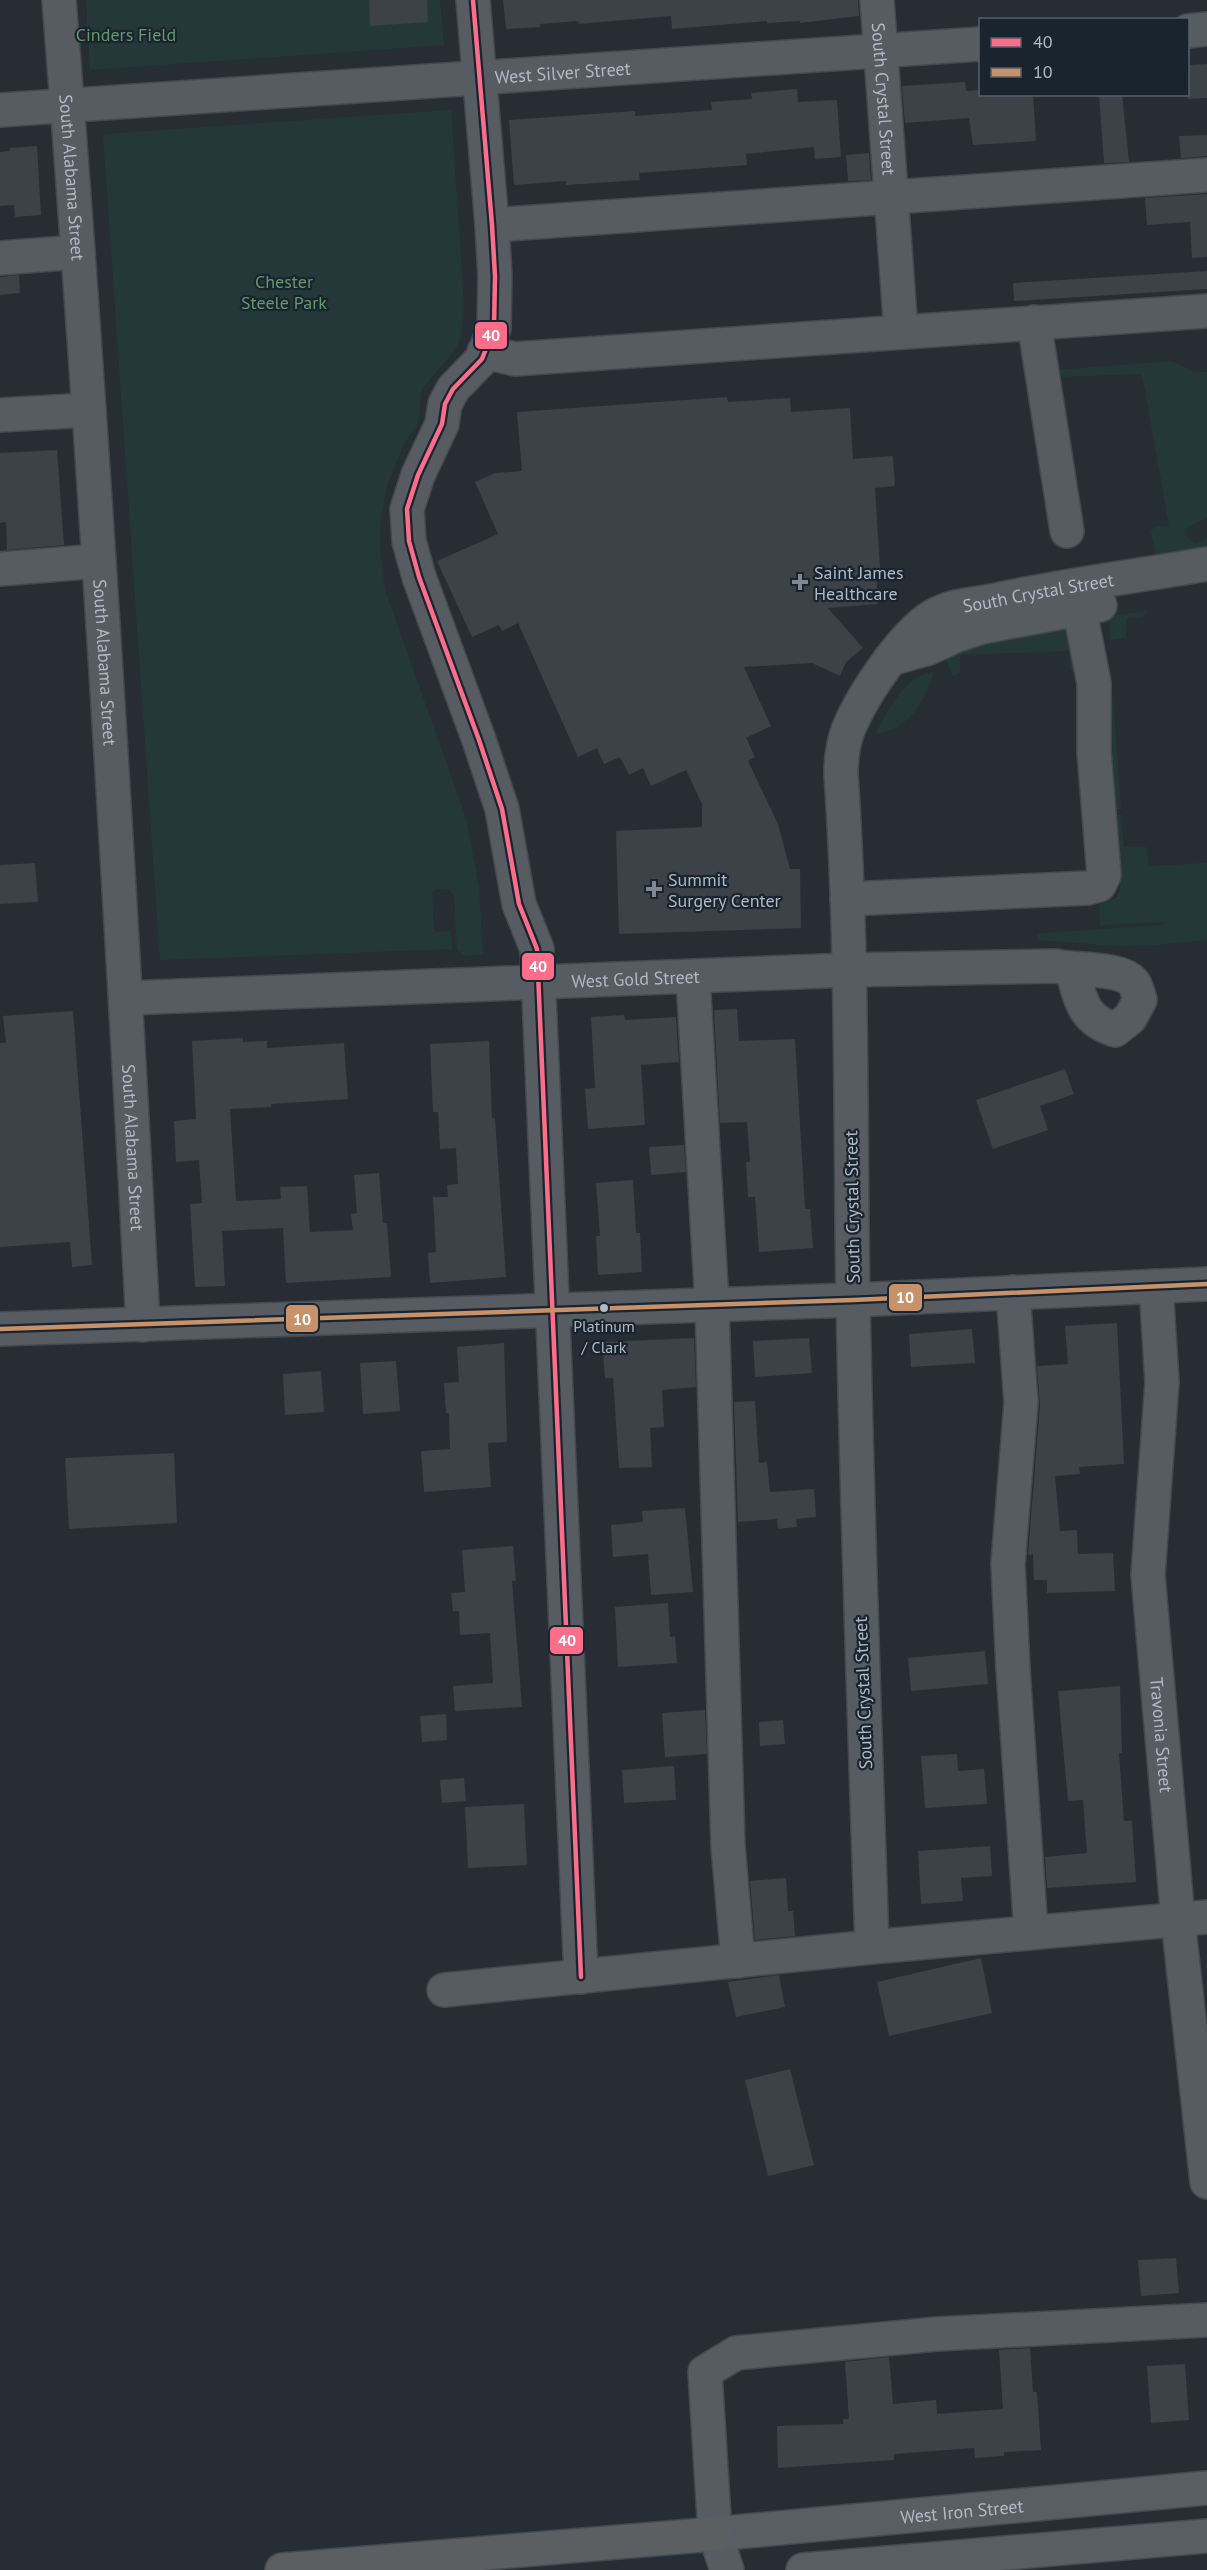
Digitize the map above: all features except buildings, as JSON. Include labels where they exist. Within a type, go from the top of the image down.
[{"type":"highway","points":[[282,2570],[715,2535]]},
{"type":"main road","name":"West Iron Street","points":[[715,2535],[1207,2488]]},
{"type":"main road","points":[[803,2570],[1207,2536]]},
{"type":"street","name":"South Alabama Street","points":[[59,0],[99,561],[126,998],[143,1325]]},
{"type":"street","points":[[473,0],[492,225],[495,276],[494,328],[482,358],[453,389],[445,404],[442,424],[418,475],[407,509],[409,541],[419,578],[502,809],[519,903],[537,950],[581,1977]]},
{"type":"street","name":"South Crystal Street","points":[[878,0],[901,332]]},
{"type":"street","points":[[1189,31],[1207,29]]},
{"type":"street","name":"West Silver Street","points":[[0,110],[979,44]]},
{"type":"street","points":[[492,225],[1207,175]]},
{"type":"street","points":[[0,258],[78,252]]},
{"type":"street","points":[[484,352],[515,359],[1207,311]]},
{"type":"street","points":[[1034,322],[1066,531]]},
{"type":"street","points":[[0,415],[89,410]]},
{"type":"street","points":[[0,569],[99,561]]},
{"type":"street","name":"South Crystal Street","points":[[1077,597],[1207,564]]},
{"type":"street","name":"South Crystal Street","points":[[872,1947],[853,1300],[849,970],[842,752],[849,729],[890,659],[918,626],[941,611],[1207,587]]},
{"type":"street","points":[[847,899],[1088,888],[1099,885],[1104,875],[1094,752],[1094,683],[1077,597]]},
{"type":"street","name":"West Gold Street","points":[[126,998],[993,965],[1056,966],[1072,970]]},
{"type":"street","points":[[693,978],[712,1304],[728,1846],[738,1960]]},
{"type":"street","points":[[0,1329],[853,1300],[1207,1284]]},
{"type":"street","name":"Travonia Street","points":[[1156,1286],[1162,1382],[1148,1575],[1193,1918],[1207,2182]]},
{"type":"street","points":[[1013,1292],[1021,1403],[1008,1564],[1012,1669],[1032,1932]]},
{"type":"street","points":[[444,1990],[872,1947],[1193,1918]]},
{"type":"street","points":[[727,2570],[715,2535],[705,2372],[736,2353],[937,2334],[1207,2320]]},
{"type":"green space","name":"Cinders Field","points":[[86,0],[440,0],[444,45],[90,70]]},
{"type":"green space","name":"Chester Steele Park","points":[[451,110],[464,304],[461,337],[455,350],[422,389],[418,423],[404,444],[387,485],[380,526],[380,548],[385,590],[466,818],[479,887],[483,954],[465,956],[457,949],[454,895],[448,890],[435,889],[432,893],[434,929],[437,932],[451,931],[452,949],[160,960],[103,134]]},
{"type":"green space","points":[[1172,361],[1195,372],[1207,372],[1207,517],[1186,529],[1185,535],[1195,544],[1207,538],[1207,547],[1156,556],[1151,531],[1155,527],[1169,525],[1142,374],[1058,377],[1055,370]]},
{"type":"green space","points":[[1147,611],[1143,617],[1126,619],[1126,638],[1110,640],[1109,616]]},
{"type":"green space","points":[[1068,625],[1074,672],[1070,670],[1069,651],[960,655],[960,673],[953,676],[944,656],[956,649]]},
{"type":"green space","points":[[934,672],[926,693],[914,712],[897,727],[875,734],[906,686],[924,674]]},
{"type":"green space","points":[[1113,696],[1121,809],[1114,809],[1107,703]]},
{"type":"green space","points":[[1115,815],[1121,815],[1124,847],[1146,847],[1149,866],[1207,863],[1207,940],[1115,946],[1038,940],[1037,935],[1042,933],[1164,925],[1164,922],[1100,925],[1099,905],[1117,897],[1120,890]]},
{"type":"transit line","name":"40","points":[[473,0],[492,225],[495,276],[494,328],[482,359],[453,389],[445,404],[442,424],[418,475],[407,509],[409,541],[419,577],[502,809],[519,904],[537,949],[581,1977]]},
{"type":"transit line","name":"10","points":[[0,1329],[853,1300],[1207,1284]]},
{"type":"place","name":"Saint James Healthcare","points":[[800,582]]},
{"type":"place","name":"Summit Surgery Center","points":[[654,889]]},
{"type":"place","name":"Platinum / Clark","points":[[604,1308]]}]
